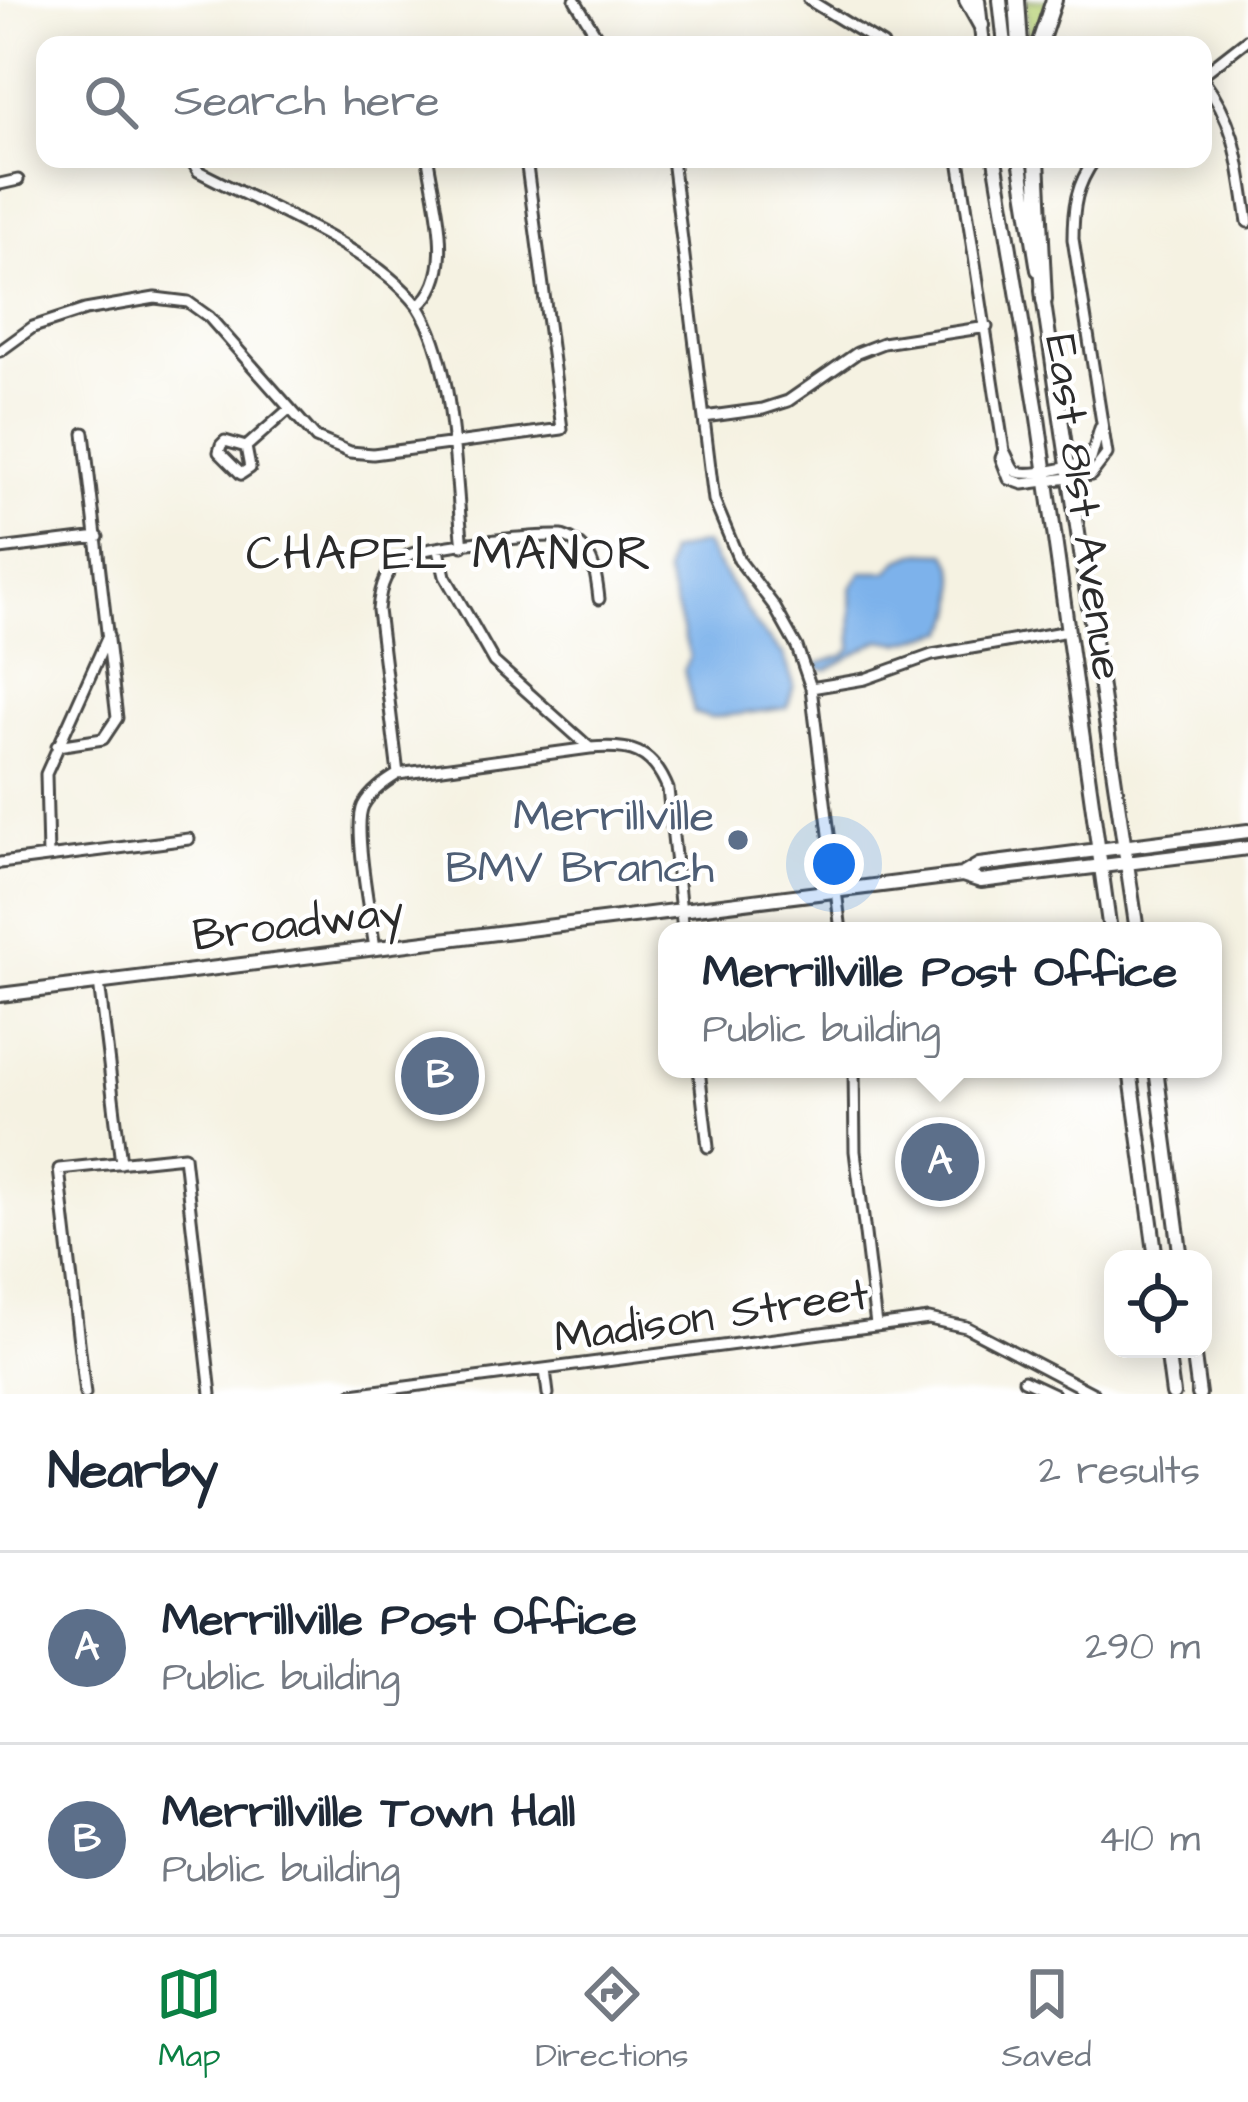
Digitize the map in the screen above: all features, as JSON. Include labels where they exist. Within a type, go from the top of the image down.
[{"type":"highway","points":[[967,0],[981,25]]},
{"type":"highway","points":[[1017,0],[1019,36]]},
{"type":"highway","points":[[1042,36],[1054,0]]},
{"type":"highway","points":[[1036,168],[1043,300]]},
{"type":"main road","points":[[978,0],[982,36]]},
{"type":"main road","points":[[1000,0],[1004,36]]},
{"type":"main road","name":"East 81st Avenue","points":[[995,168],[1046,476],[1109,922]]},
{"type":"main road","name":"East 81st Avenue","points":[[1021,168],[1136,922]]},
{"type":"main road","name":"Broadway","points":[[0,995],[962,875],[979,865],[1248,831]]},
{"type":"main road","name":"Broadway","points":[[962,875],[980,881],[1248,848]]},
{"type":"main road","points":[[1131,1078],[1155,1250]]},
{"type":"main road","points":[[1157,1078],[1180,1250]]},
{"type":"main road","points":[[1168,1358],[1173,1394]]},
{"type":"main road","points":[[1194,1358],[1199,1394]]},
{"type":"street","points":[[575,0],[597,36]]},
{"type":"street","points":[[809,0],[868,36]]},
{"type":"street","points":[[1212,69],[1248,39]]},
{"type":"street","points":[[1212,90],[1235,136],[1248,223]]},
{"type":"street","points":[[196,168],[370,261],[404,286],[440,348],[463,546]]},
{"type":"street","points":[[418,306],[429,298],[438,279],[440,250],[429,168]]},
{"type":"street","points":[[0,352],[53,317],[155,298],[188,302],[209,317],[316,437],[350,452],[373,454],[562,429],[527,168]]},
{"type":"street","points":[[673,168],[714,500],[723,529],[749,578],[787,628],[811,688],[840,922]]},
{"type":"street","points":[[960,168],[1004,451],[1019,473],[1046,476],[1090,475],[1105,459],[1073,216],[1079,182],[1089,168]]},
{"type":"street","points":[[0,184],[19,180]]},
{"type":"street","points":[[704,417],[763,410],[788,401],[857,353],[883,343],[987,327]]},
{"type":"street","points":[[246,446],[289,409]]},
{"type":"street","points":[[56,746],[104,739],[117,718],[84,433]]},
{"type":"street","points":[[398,774],[378,610],[380,588],[389,570],[410,554],[547,536],[574,540],[591,556],[599,599]]},
{"type":"street","points":[[0,549],[98,538]]},
{"type":"street","points":[[439,550],[446,576],[494,662],[590,748]]},
{"type":"street","points":[[811,688],[866,679],[932,655],[1068,631]]},
{"type":"street","points":[[48,857],[46,774],[109,633]]},
{"type":"street","points":[[375,948],[360,831],[362,808],[378,788],[398,774],[590,748],[622,746],[641,753],[660,770],[668,789],[682,922]]},
{"type":"street","points":[[0,863],[189,839]]},
{"type":"street","points":[[99,982],[121,1163]]},
{"type":"street","points":[[700,1078],[708,1147]]},
{"type":"street","points":[[854,1078],[855,1151],[876,1325]]},
{"type":"street","points":[[86,1394],[59,1169],[184,1156],[211,1394]]},
{"type":"street","name":"Madison Street","points":[[352,1394],[937,1319],[966,1328],[1042,1366]]},
{"type":"street","points":[[1054,1394],[1028,1382],[1042,1366],[1094,1394]]},
{"type":"street","points":[[545,1370],[548,1394]]},
{"type":"green space","points":[[1025,0],[1050,0],[1037,36],[1027,36]]},
{"type":"water","points":[[704,543],[759,629],[784,656],[794,685],[787,708],[710,718],[694,713],[684,669],[690,657],[666,573],[669,552]]},
{"type":"water","points":[[921,552],[947,553],[951,561],[957,603],[947,631],[900,643],[880,640],[827,670],[816,668],[852,648],[851,588],[862,572],[888,572],[899,560]]},
{"type":"place","name":"Merrillville BMV Branch","points":[[738,840]]},
{"type":"place","name":"Merrillville Town Hall","points":[[440,1076]]},
{"type":"place","name":"Merrillville Post Office","points":[[940,1162]]},
{"type":"district","name":"CHAPEL MANOR","points":[[450,552]]}]
